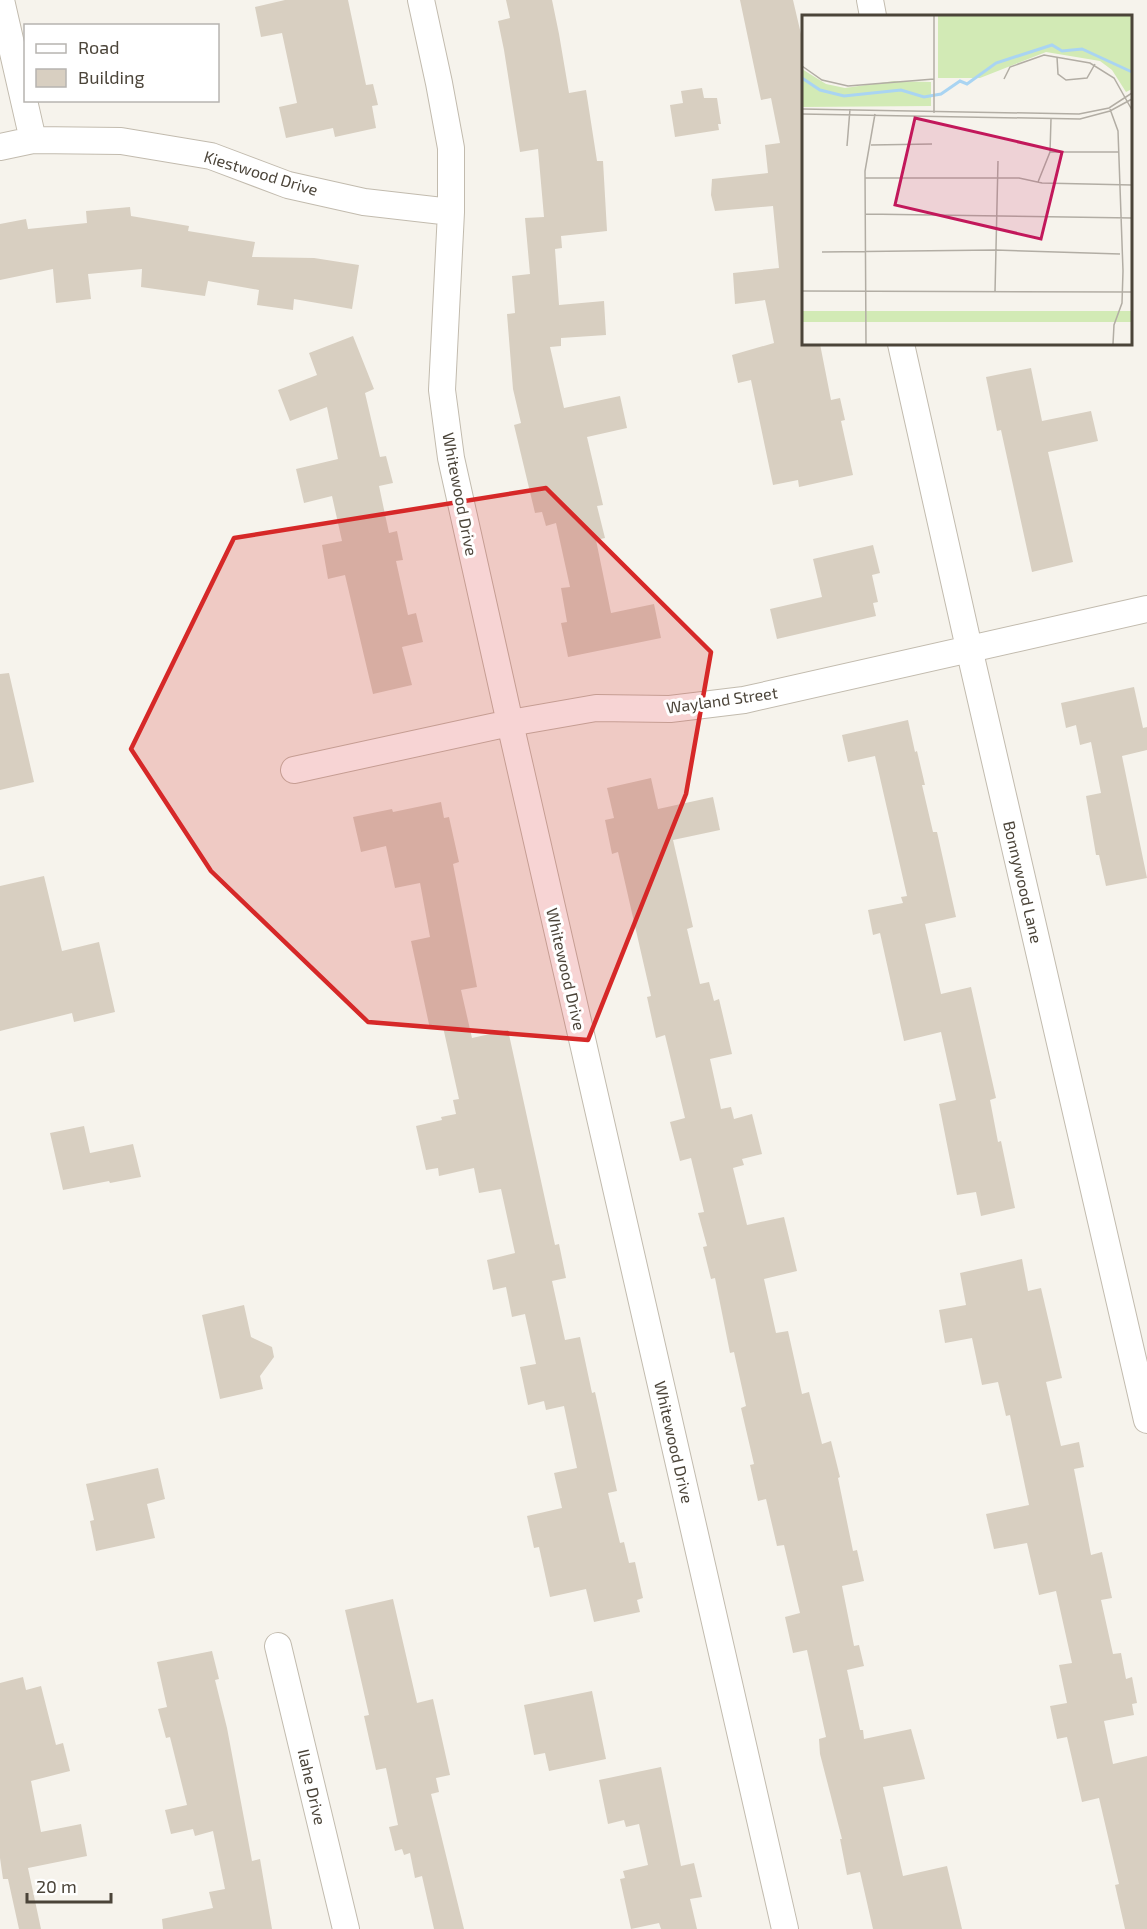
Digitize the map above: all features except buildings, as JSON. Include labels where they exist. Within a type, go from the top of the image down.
[{"type":"street","points":[[1,0],[24,101]]},
{"type":"street","name":"Whitewood Drive","points":[[421,0],[440,83],[451,148],[451,212],[442,390],[451,458],[785,1929]]},
{"type":"street","points":[[870,0],[873,15]]},
{"type":"street","points":[[24,102],[33,140]]},
{"type":"street","name":"Kiestwood Drive","points":[[0,147],[33,140],[121,141],[212,156],[299,187],[364,202],[451,212]]},
{"type":"street","name":"Bonnywood Lane","points":[[901,345],[1147,1420]]},
{"type":"street","name":"Wayland Street","points":[[294,770],[510,723],[596,708],[670,709],[744,700],[1147,609]]},
{"type":"street","name":"Ilahe Drive","points":[[278,1646],[346,1929]]},
{"type":"highlighted area","points":[[546,488],[711,652],[686,794],[588,1040],[368,1022],[211,871],[131,749],[234,538]]}]
